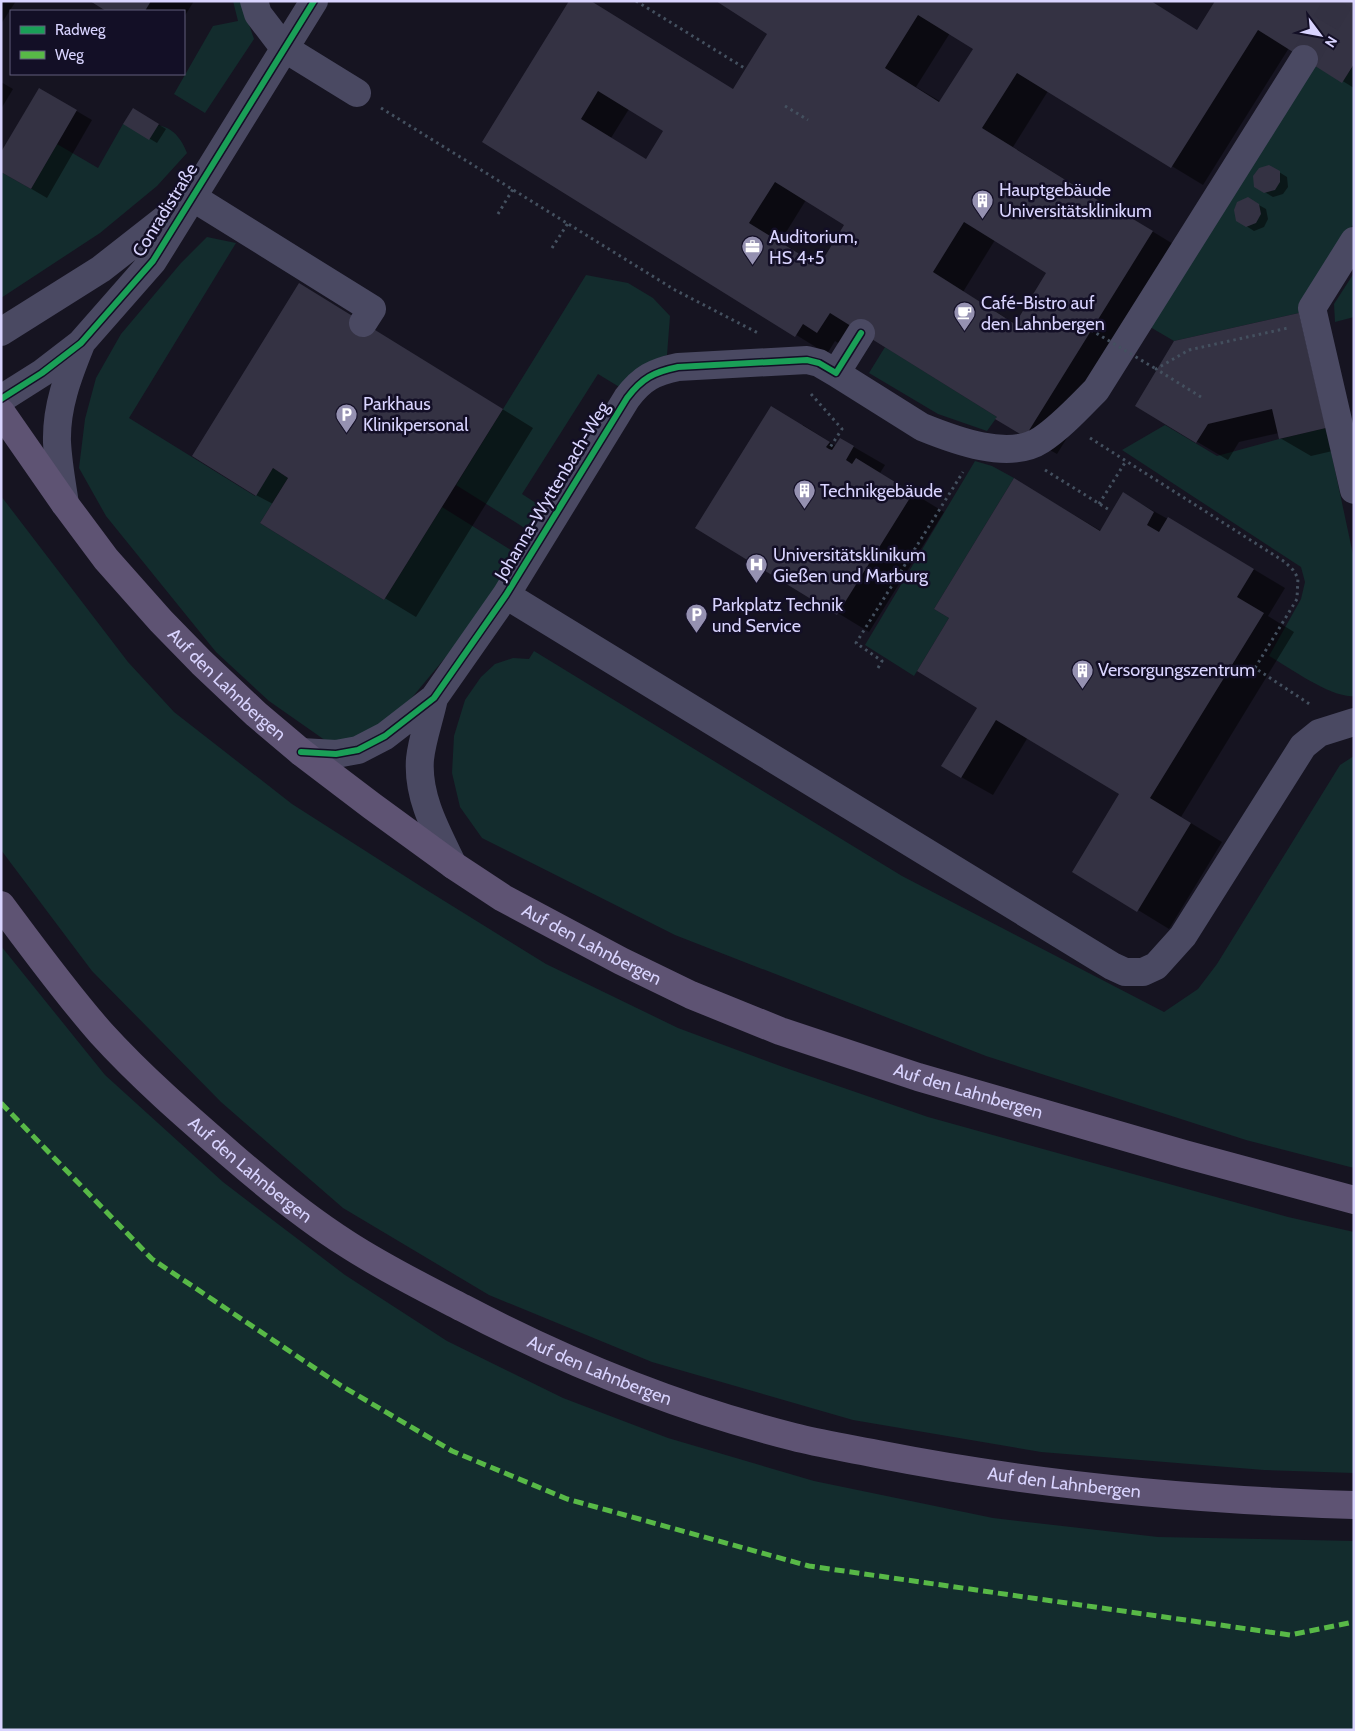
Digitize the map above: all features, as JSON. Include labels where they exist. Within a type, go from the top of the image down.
[{"type":"main road","name":"Auf den Lahnbergen","points":[[1,412],[106,559],[161,621],[256,714],[301,752],[372,806],[503,898],[621,961],[690,995],[780,1030],[918,1077],[1184,1154],[1354,1200]]},
{"type":"main road","name":"Auf den Lahnbergen","points":[[1,905],[103,1035],[188,1117],[286,1201],[346,1244],[403,1277],[511,1333],[573,1362],[664,1398],[785,1434],[922,1463],[1024,1479],[1160,1495],[1354,1505]]},
{"type":"street","points":[[254,1],[258,14],[284,48],[357,93]]},
{"type":"street","name":"Conradistraße","points":[[1,399],[42,373],[82,343],[153,261],[314,1]]},
{"type":"street","name":"Johanna-Wyttenbach-Weg","points":[[301,752],[336,754],[358,750],[385,736],[434,698],[506,595],[627,398],[636,386],[648,376],[678,366],[807,360],[819,363],[922,427],[977,445],[1004,449],[1025,447],[1041,440],[1096,390],[1304,59]]},
{"type":"street","points":[[192,197],[372,309],[363,323]]},
{"type":"street","name":"Conradistraße","points":[[1,332],[101,270],[192,197]]},
{"type":"street","points":[[1354,241],[1312,308],[1354,490]]},
{"type":"street","points":[[836,373],[861,333]]},
{"type":"street","name":"Conradistraße","points":[[65,504],[57,443],[58,420],[63,392],[82,343]]},
{"type":"street","points":[[506,595],[1103,961],[1125,972],[1143,972],[1156,966],[1184,936],[1303,746],[1319,733],[1347,724]]},
{"type":"street","name":"Johanna-Wyttenbach-Weg","points":[[434,698],[420,759],[421,788],[433,822],[454,865]]},
{"type":"path","points":[[636,1],[746,69]]},
{"type":"path","points":[[357,93],[676,290],[766,337]]},
{"type":"path","points":[[785,106],[808,120]]},
{"type":"path","points":[[498,214],[514,189]]},
{"type":"path","points":[[552,248],[568,223]]},
{"type":"path","points":[[1156,369],[1189,350],[1315,322]]},
{"type":"path","points":[[1091,330],[1201,397]]},
{"type":"path","points":[[809,392],[842,428],[829,449]]},
{"type":"path","points":[[1064,421],[1285,562],[1293,570],[1298,578],[1297,599],[1255,668],[1347,724]]},
{"type":"path","points":[[878,668],[882,661],[856,643],[972,457],[977,445]]},
{"type":"path","points":[[1099,504],[1126,461]]},
{"type":"path","points":[[1040,467],[1111,511]]},
{"type":"green space","points":[[233,1],[241,1],[254,39],[205,113],[174,94],[213,26],[238,21]]},
{"type":"green space","points":[[1311,63],[1342,82],[1354,65],[1354,223],[1299,313],[1174,341],[1145,324]]},
{"type":"green space","points":[[123,124],[153,124],[169,129],[182,142],[187,153],[157,186],[100,233],[1,298],[1,172],[31,189],[57,144],[98,168]]},
{"type":"green space","points":[[207,237],[236,243],[129,418],[255,496],[273,468],[288,478],[260,523],[384,600],[442,507],[517,554],[454,647],[400,712],[368,739],[329,743],[269,701],[216,652],[106,516],[79,468],[85,419],[96,378],[121,334],[181,263]]},
{"type":"green space","points":[[1354,273],[1354,317],[1335,322],[1334,304]]},
{"type":"green space","points":[[586,275],[628,283],[653,298],[670,316],[667,355],[641,367],[630,376],[621,388],[598,374],[522,494],[545,509],[531,532],[456,485]]},
{"type":"green space","points":[[885,347],[997,417],[987,431],[938,414],[869,373]]},
{"type":"green space","points":[[1165,425],[1217,456],[1326,428],[1354,559],[1354,696],[1345,696],[1323,688],[1269,656],[1301,599],[1305,582],[1301,567],[1122,450]]},
{"type":"green space","points":[[975,461],[992,466],[1014,478],[934,609],[949,618],[914,676],[865,645]]},
{"type":"green space","points":[[1,496],[128,662],[174,712],[292,804],[546,964],[678,1028],[783,1067],[928,1117],[1288,1217],[1354,1232],[1354,1473],[1264,1470],[1041,1452],[853,1420],[652,1362],[489,1295],[343,1208],[221,1102],[92,971],[1,850]]},
{"type":"green space","points":[[534,651],[902,876],[1164,1012],[1198,989],[1217,964],[1340,765],[1354,756],[1354,1168],[1246,1140],[986,1056],[675,935],[482,838],[460,807],[452,773],[454,736],[465,700],[481,677],[495,664],[513,658],[529,659]]},
{"type":"green space","points":[[1,946],[105,1075],[223,1182],[345,1275],[447,1341],[563,1398],[668,1438],[814,1481],[993,1518],[1158,1537],[1354,1541],[1354,1730],[1,1730]]},
{"type":"building","points":[[90,1],[151,1],[146,10],[104,10]]},
{"type":"building","name":"Hauptgebäude Universitätsklinikum","points":[[569,1],[591,1],[733,89],[767,34],[716,1],[1151,1],[1197,30],[1215,1],[1354,1],[1354,64],[1342,83],[1258,30],[1171,168],[1017,73],[982,128],[1122,215],[1123,213],[1153,231],[1025,437],[995,419],[997,417],[830,313],[817,333],[803,324],[795,337],[482,142]],"holes":[[[918,15],[973,49],[939,102],[885,68]],[[598,91],[663,131],[646,159],[581,119]],[[775,182],[844,225],[819,266],[749,223]],[[964,222],[1046,273],[1015,324],[933,272]]]},
{"type":"building","points":[[39,88],[77,110],[31,189],[1,172],[1,152]]},
{"type":"building","points":[[133,108],[159,124],[149,140],[123,124]]},
{"type":"building","points":[[1269,165],[1280,171],[1280,182],[1275,190],[1264,193],[1254,187],[1253,176],[1259,168]]},
{"type":"building","points":[[1248,197],[1259,204],[1261,214],[1256,223],[1246,227],[1236,221],[1234,210],[1237,202]]},
{"type":"building","name":"Parkhaus Klinikpersonal","points":[[299,283],[503,409],[384,600],[260,523],[288,478],[273,468],[256,496],[192,456]]},
{"type":"building","points":[[1299,313],[1326,428],[1279,439],[1272,409],[1208,424],[1196,443],[1135,406],[1174,341]]},
{"type":"building","name":"Technikgebäude","points":[[771,406],[830,442],[826,447],[829,449],[832,450],[840,438],[854,446],[846,460],[852,464],[856,458],[913,493],[837,615],[695,528]]},
{"type":"building","name":"Versorgungszentrum","points":[[1014,478],[1100,531],[1123,492],[1154,512],[1147,525],[1159,532],[1168,517],[1254,569],[1237,597],[1264,613],[1150,798],[1191,823],[1137,912],[1072,872],[1119,794],[996,720],[961,778],[941,766],[977,708],[917,671],[949,618],[934,609]]},
{"type":"tunnel","points":[[1304,59],[1339,1]]},
{"type":"marked path","points":[[1,1103],[152,1259],[340,1385],[452,1451],[567,1499],[809,1566],[1290,1635],[1354,1622]]},
{"type":"cycle path","points":[[1,399],[42,373],[81,343],[153,261],[314,1]]},
{"type":"cycle path","points":[[301,752],[336,754],[358,750],[385,736],[434,698],[506,595],[627,398],[643,381],[662,371],[678,367],[807,360],[819,363],[836,373],[861,333]]},
{"type":"place","name":"Hauptgebäude Universitätsklinikum","points":[[983,219]]},
{"type":"place","name":"Auditorium, HS 4+5","points":[[753,266]]},
{"type":"place","name":"Café-Bistro auf den Lahnbergen","points":[[965,332]]},
{"type":"place","name":"Parkhaus Klinikpersonal","points":[[347,433]]},
{"type":"place","name":"Technikgebäude","points":[[804,510]]},
{"type":"place","name":"Universitätsklinikum Gießen und Marburg","points":[[757,584]]},
{"type":"place","name":"Parkplatz Technik und Service","points":[[696,634]]},
{"type":"place","name":"Versorgungszentrum","points":[[1082,689]]}]
